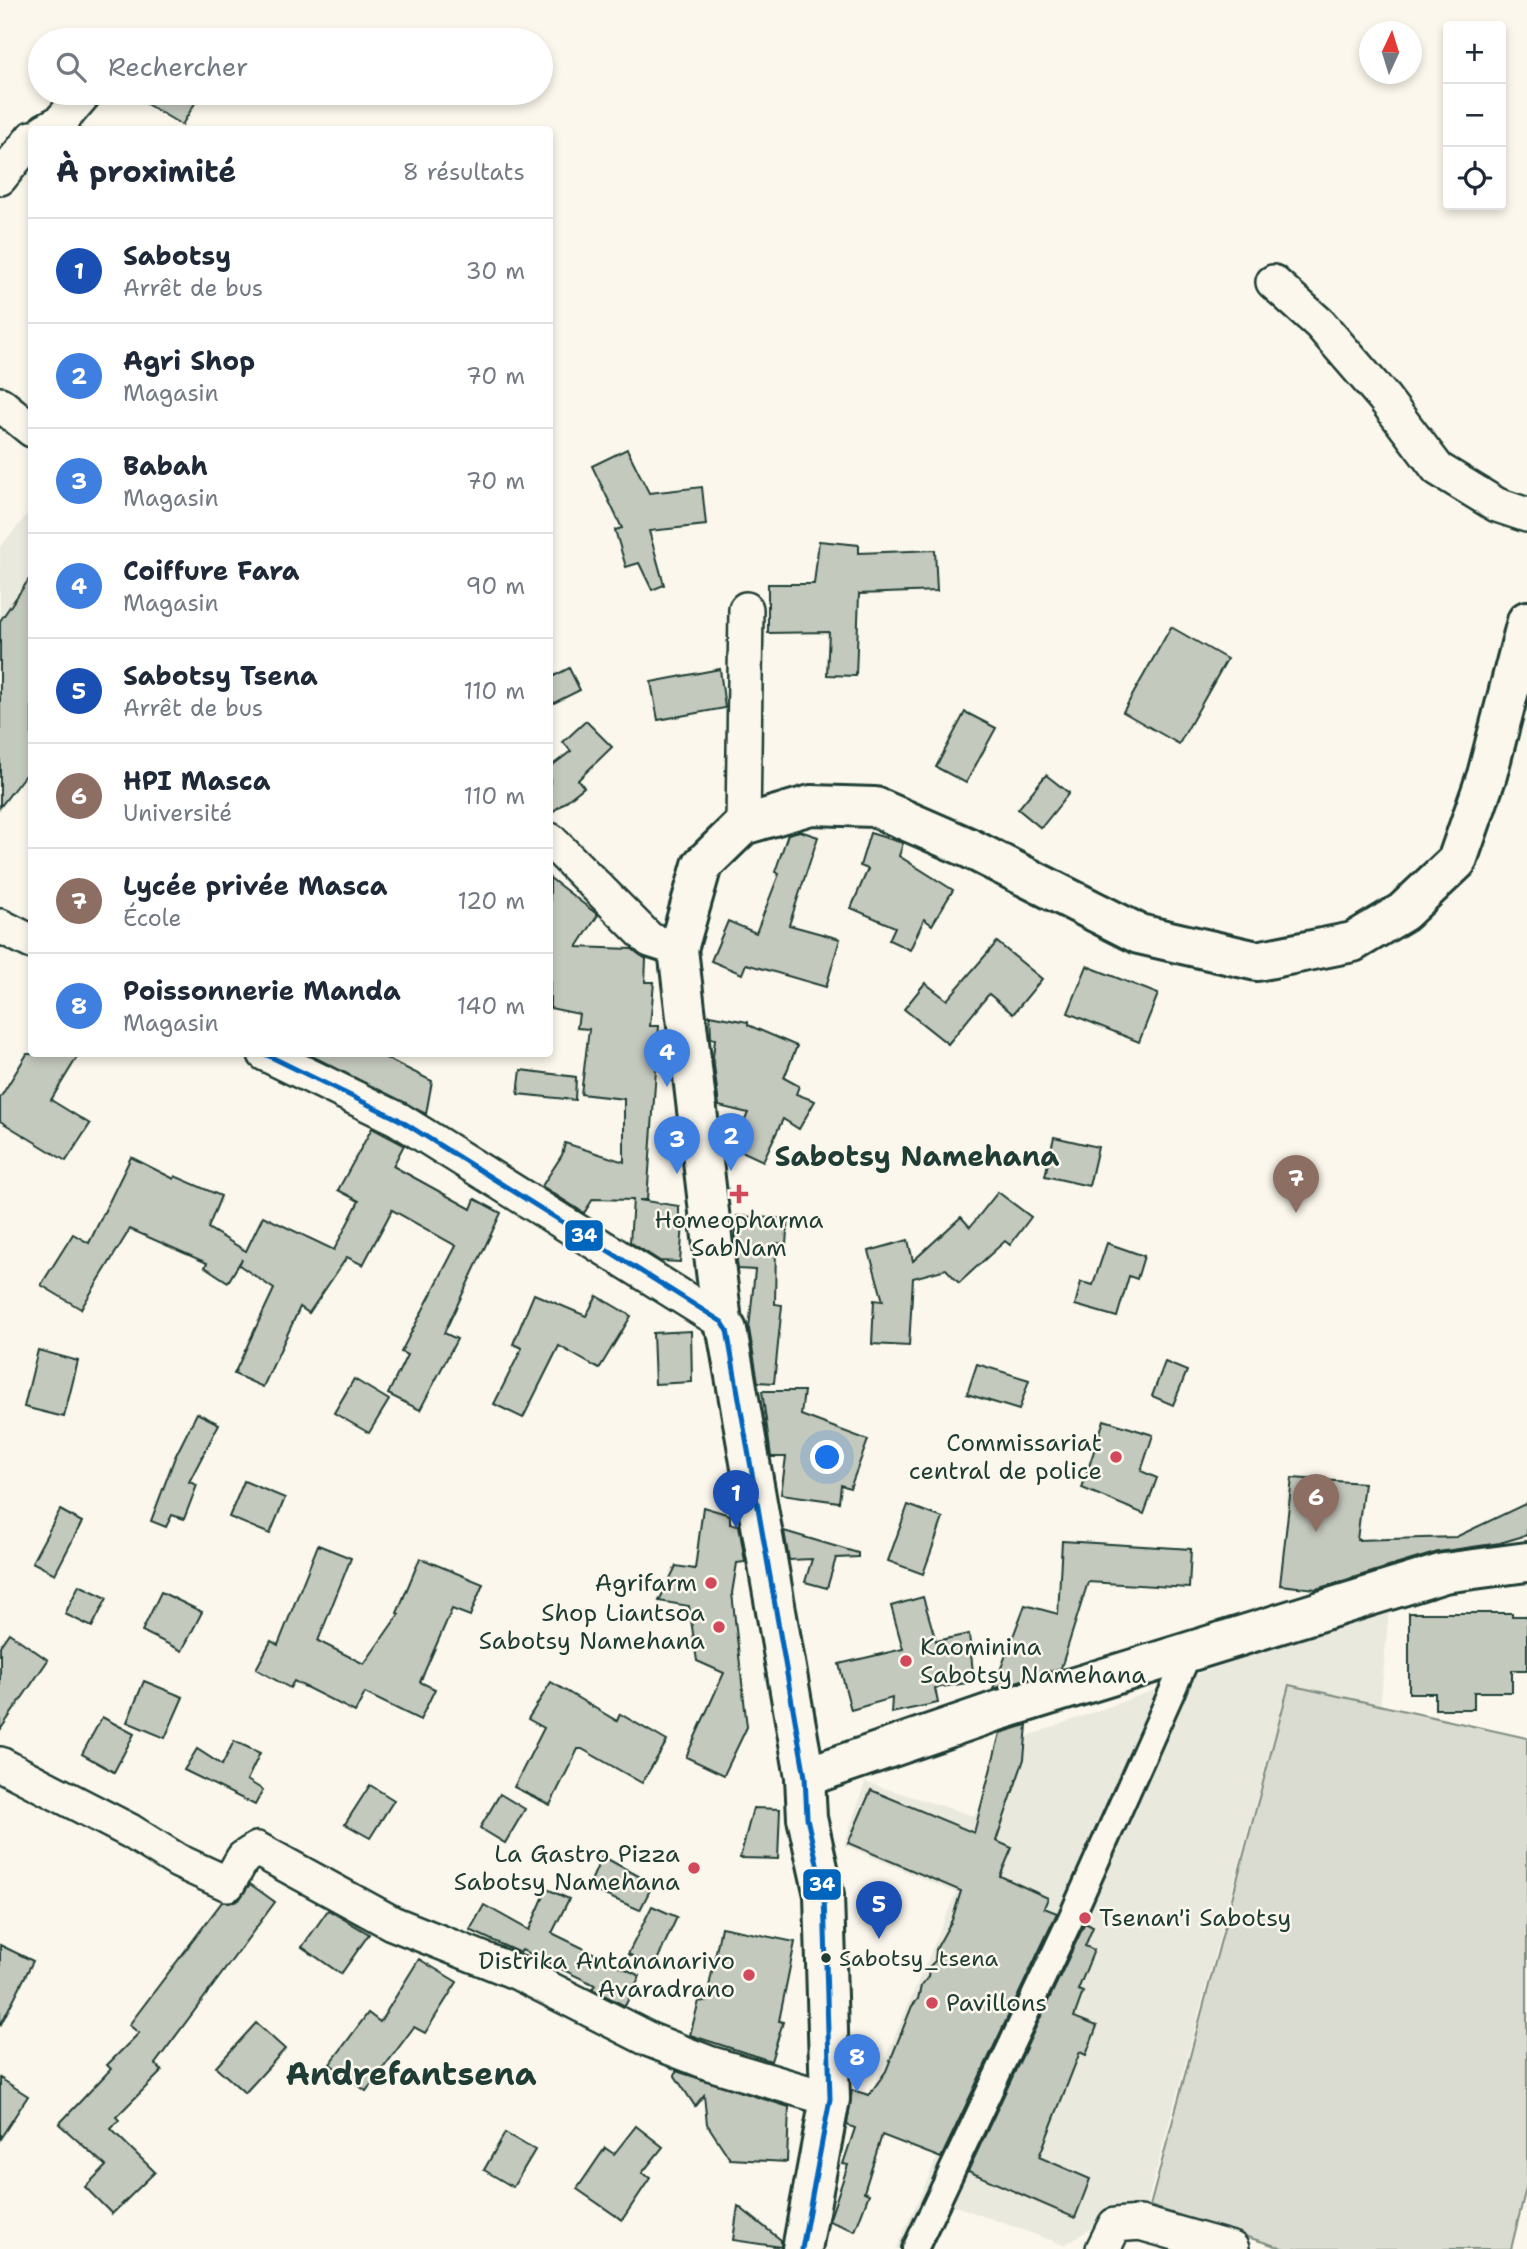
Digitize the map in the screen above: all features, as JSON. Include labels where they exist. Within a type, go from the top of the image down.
[{"type":"main road","points":[[802,2249],[830,2099],[824,1895],[807,1818],[805,1777],[727,1330],[722,1322],[678,949],[702,865],[743,825],[811,805],[875,807],[969,848],[1139,934],[1256,961],[1353,942],[1403,912],[1457,861],[1487,775],[1527,621]]},
{"type":"main road","points":[[805,1777],[994,1712],[1444,1573],[1527,1562]]},
{"type":"street","points":[[52,126],[60,122],[75,105]]},
{"type":"street","points":[[0,178],[28,143]]},
{"type":"street","points":[[1273,282],[1320,324],[1384,398],[1438,468],[1497,505],[1527,515]]},
{"type":"street","points":[[0,404],[28,427]]},
{"type":"street","points":[[743,825],[746,609]]},
{"type":"street","points":[[553,843],[650,940],[678,949]]},
{"type":"street","points":[[0,926],[28,940]]},
{"type":"street","points":[[271,1057],[398,1119],[722,1322]]},
{"type":"street","points":[[915,2249],[1071,1918],[1190,1651]]},
{"type":"street","points":[[0,1764],[130,1831],[178,1861],[228,1884],[243,1858],[257,1849],[392,1923],[518,1973],[650,2040],[709,2063],[830,2099]]},
{"type":"street","points":[[1103,2249],[1115,2225],[1140,2223],[1232,2249]]},
{"type":"shaded area","points":[[28,514],[28,770],[0,811],[0,547]]},
{"type":"shaded area","name":"Tsenan'i Sabotsy","points":[[1389,1610],[1380,1710],[1286,1691],[1144,2216],[1120,2211],[1064,2245],[950,2204],[926,2249],[896,2249],[950,2129],[873,2087],[956,1893],[844,1845],[865,1782],[974,1816],[1020,1739],[1234,1661]]},
{"type":"shaded area","points":[[1289,1685],[1527,1738],[1527,2184],[1511,2249],[1285,2249],[1150,2206]]},
{"type":"building","points":[[148,105],[194,105],[182,125]]},
{"type":"building","points":[[627,449],[649,493],[702,487],[706,525],[649,531],[664,585],[652,590],[639,563],[626,567],[615,530],[622,528],[592,466]]},
{"type":"building","points":[[819,541],[859,545],[859,553],[935,550],[937,591],[859,594],[856,676],[827,675],[829,632],[768,633],[768,584],[814,584]]},
{"type":"building","points":[[28,581],[28,771],[0,807],[0,621]]},
{"type":"building","points":[[1171,627],[1227,659],[1179,744],[1123,712]]},
{"type":"building","points":[[569,668],[580,690],[553,704],[553,676]]},
{"type":"building","points":[[720,669],[725,708],[658,720],[651,682]]},
{"type":"building","points":[[965,712],[996,728],[966,783],[936,767]]},
{"type":"building","points":[[586,721],[612,747],[578,780],[584,787],[553,812],[553,765],[571,751],[563,742]]},
{"type":"building","points":[[1046,775],[1069,793],[1041,828],[1018,809]]},
{"type":"building","points":[[800,831],[818,837],[789,925],[840,939],[826,987],[746,964],[742,974],[711,961],[728,921],[756,933],[779,874],[775,872],[788,834]]},
{"type":"building","points":[[870,833],[903,843],[899,856],[953,890],[932,925],[924,919],[910,950],[889,940],[895,927],[851,908],[868,869],[860,866]]},
{"type":"building","points":[[553,880],[598,915],[577,947],[632,949],[646,959],[645,982],[654,982],[650,1026],[659,1026],[647,1200],[639,1200],[679,1206],[679,1224],[683,1224],[680,1262],[660,1261],[630,1242],[633,1200],[593,1199],[584,1213],[542,1186],[562,1155],[565,1143],[624,1162],[624,1099],[581,1094],[589,1029],[577,1028],[579,1014],[553,1009]]},
{"type":"building","points":[[997,942],[1042,979],[1013,1014],[989,994],[948,1044],[904,1009],[925,983],[947,1000]]},
{"type":"building","points":[[1087,966],[1158,994],[1139,1042],[1068,1013]]},
{"type":"building","points":[[710,1015],[748,1022],[748,1025],[797,1046],[784,1078],[799,1086],[796,1094],[815,1101],[799,1129],[783,1119],[763,1161],[733,1147],[748,1113],[719,1106],[713,1057],[715,1039],[711,1038]]},
{"type":"building","points":[[27,1054],[28,1057],[77,1057],[51,1100],[90,1124],[66,1161],[0,1121],[0,1098]]},
{"type":"building","points":[[314,1057],[384,1057],[432,1081],[426,1114]]},
{"type":"building","points":[[521,1070],[576,1077],[575,1100],[518,1094]]},
{"type":"building","points":[[372,1128],[404,1145],[393,1166],[471,1209],[475,1199],[501,1213],[444,1333],[457,1339],[420,1410],[388,1394],[407,1355],[401,1352],[456,1246],[392,1210],[363,1265],[347,1257],[309,1313],[300,1307],[263,1387],[234,1374],[274,1289],[239,1265],[242,1259],[228,1282],[205,1267],[207,1263],[130,1229],[81,1309],[41,1285],[73,1234],[89,1243],[131,1157],[174,1179],[175,1176],[221,1196],[208,1228],[246,1251],[263,1216],[334,1250],[359,1201],[338,1190]]},
{"type":"building","points":[[1054,1137],[1098,1147],[1089,1186],[1045,1176]]},
{"type":"building","points":[[998,1192],[1031,1217],[1010,1245],[1005,1241],[959,1283],[946,1269],[913,1278],[909,1346],[872,1344],[874,1300],[883,1301],[869,1251],[908,1240],[913,1261],[961,1217],[970,1227]]},
{"type":"building","points":[[737,1216],[788,1219],[786,1244],[776,1243],[775,1304],[782,1305],[774,1383],[758,1382],[749,1329],[755,1270],[738,1269],[735,1246]]},
{"type":"building","points":[[1107,1243],[1144,1256],[1137,1279],[1129,1276],[1117,1317],[1075,1305],[1081,1282],[1093,1285]]},
{"type":"building","points":[[534,1294],[586,1316],[597,1296],[631,1316],[599,1369],[559,1346],[523,1418],[494,1404],[522,1348],[513,1344]]},
{"type":"building","points":[[691,1331],[692,1382],[655,1384],[653,1333]]},
{"type":"building","points":[[38,1350],[78,1361],[64,1417],[24,1407]]},
{"type":"building","points":[[1165,1362],[1187,1371],[1173,1405],[1152,1396]]},
{"type":"building","points":[[977,1364],[1029,1380],[1019,1410],[967,1394]]},
{"type":"building","points":[[354,1379],[389,1400],[369,1433],[334,1413]]},
{"type":"building","points":[[762,1391],[804,1391],[801,1415],[868,1440],[850,1488],[841,1485],[839,1502],[781,1494],[786,1457],[771,1457]]},
{"type":"building","points":[[197,1413],[219,1424],[189,1482],[197,1485],[184,1519],[172,1515],[166,1527],[151,1521],[175,1457]]},
{"type":"building","points":[[1104,1420],[1153,1435],[1141,1471],[1157,1478],[1144,1514],[1082,1488]]},
{"type":"building","points":[[1292,1478],[1364,1483],[1357,1540],[1456,1537],[1527,1503],[1527,1535],[1500,1543],[1438,1552],[1316,1589],[1280,1585]]},
{"type":"building","points":[[244,1481],[285,1498],[270,1534],[229,1517]]},
{"type":"building","points":[[908,1505],[943,1518],[923,1574],[888,1561]]},
{"type":"building","points":[[703,1507],[730,1515],[730,1524],[739,1525],[745,1562],[737,1563],[732,1593],[747,1727],[724,1775],[686,1757],[724,1673],[697,1661],[689,1606],[659,1601],[676,1566],[695,1569]]},
{"type":"building","points":[[60,1510],[82,1522],[55,1574],[32,1562]]},
{"type":"building","points":[[784,1531],[858,1553],[858,1557],[836,1558],[827,1588],[805,1582],[812,1559],[789,1560]]},
{"type":"building","points":[[1062,1541],[1191,1549],[1189,1588],[1088,1582],[1061,1668],[993,1689],[1025,1605],[1058,1614]]},
{"type":"building","points":[[318,1545],[351,1558],[318,1641],[364,1664],[399,1614],[397,1613],[420,1558],[483,1584],[470,1616],[452,1609],[420,1682],[435,1689],[420,1720],[365,1693],[355,1712],[294,1681],[290,1688],[256,1669],[271,1641],[278,1645]]},
{"type":"building","points":[[79,1585],[107,1598],[92,1627],[65,1614]]},
{"type":"building","points":[[161,1592],[202,1612],[182,1651],[142,1631]]},
{"type":"building","points":[[923,1597],[936,1641],[969,1634],[974,1682],[935,1688],[938,1703],[891,1713],[892,1698],[851,1710],[839,1664],[903,1649],[891,1606]]},
{"type":"building","points":[[1409,1613],[1512,1613],[1512,1616],[1527,1616],[1527,1670],[1512,1670],[1512,1692],[1474,1692],[1474,1709],[1435,1709],[1435,1693],[1409,1693]]},
{"type":"building","points":[[9,1633],[48,1660],[0,1730],[0,1646]]},
{"type":"building","points":[[144,1681],[183,1697],[165,1738],[127,1722]]},
{"type":"building","points":[[551,1682],[617,1721],[620,1714],[667,1741],[642,1783],[578,1749],[550,1805],[514,1787],[544,1728],[528,1719]]},
{"type":"building","points":[[102,1717],[134,1734],[114,1772],[82,1754]]},
{"type":"building","points":[[1027,1725],[1024,1759],[996,1841],[1012,1848],[1000,1876],[1048,1898],[1044,1908],[1057,1913],[941,2158],[882,2135],[864,2192],[869,2194],[855,2231],[829,2221],[848,2165],[843,2164],[855,2128],[847,2125],[852,2090],[869,2095],[886,2071],[912,2006],[928,1977],[929,1967],[935,1961],[936,1949],[952,1920],[961,1891],[848,1843],[871,1790],[974,1833],[1000,1733]]},
{"type":"building","points":[[234,1741],[260,1753],[247,1780],[263,1790],[255,1805],[184,1770],[197,1749],[222,1765]]},
{"type":"building","points":[[370,1785],[394,1800],[370,1838],[345,1824]]},
{"type":"building","points":[[500,1794],[525,1809],[505,1843],[480,1828]]},
{"type":"building","points":[[753,1808],[780,1809],[778,1859],[740,1858]]},
{"type":"building","points":[[602,1856],[653,1884],[640,1910],[588,1888]]},
{"type":"building","points":[[250,1884],[275,1902],[155,2064],[162,2071],[116,2117],[119,2120],[111,2129],[155,2172],[112,2214],[85,2187],[106,2166],[59,2124],[111,2069],[107,2065],[139,2033],[129,2025],[222,1902],[239,1900]]},
{"type":"building","points":[[547,1889],[569,1899],[552,1933],[640,1976],[625,2006],[592,1989],[595,1985],[522,1950],[520,1953],[470,1930],[484,1905],[529,1930]]},
{"type":"building","points":[[652,1906],[677,1917],[654,1967],[628,1954]]},
{"type":"building","points":[[328,1910],[369,1934],[341,1974],[302,1947]]},
{"type":"building","points":[[1085,1923],[1093,1927],[1085,1946],[1094,1950],[1078,1990],[1083,1992],[1074,2017],[1097,2026],[1086,2055],[1080,2052],[1039,2157],[1090,2179],[1075,2218],[968,2171]]},
{"type":"building","points":[[721,1927],[795,1942],[779,2021],[783,2022],[771,2061],[690,2035],[699,2001],[706,2002]]},
{"type":"building","points":[[0,1945],[33,1961],[0,2026]]},
{"type":"building","points":[[419,1959],[457,1982],[425,2033],[414,2027],[366,2091],[330,2064],[368,2013],[380,2022]]},
{"type":"building","points":[[256,2023],[285,2049],[245,2093],[216,2067]]},
{"type":"building","points":[[676,2071],[789,2107],[787,2162],[730,2159],[707,2124],[704,2095],[695,2106],[675,2076]]},
{"type":"building","points":[[0,2078],[28,2096],[0,2139]]},
{"type":"building","points":[[636,2126],[663,2147],[642,2173],[650,2178],[622,2220],[577,2189],[605,2148],[614,2154]]},
{"type":"building","points":[[505,2133],[535,2150],[513,2187],[484,2170]]},
{"type":"building","points":[[738,2206],[781,2240],[781,2247],[733,2240]]},
{"type":"transit line","name":"34","points":[[271,1057],[398,1119],[722,1322],[727,1330],[805,1777],[807,1818],[824,1895],[830,2099],[802,2249]]},
{"type":"place","name":"Coiffure Fara","points":[[667,1087]]},
{"type":"place","name":"Agri Shop","points":[[731,1171]]},
{"type":"place","name":"Babah","points":[[677,1174]]},
{"type":"place","name":"Homeopharma SabNam","points":[[739,1194]]},
{"type":"place","name":"Lycée privée Masca","points":[[1296,1213]]},
{"type":"place","name":"Commissariat central de police","points":[[1116,1457]]},
{"type":"place","name":"Sabotsy","points":[[736,1528]]},
{"type":"place","name":"HPI Masca","points":[[1316,1532]]},
{"type":"place","name":"Agrifarm","points":[[711,1583]]},
{"type":"place","name":"Shop Liantsoa Sabotsy Namehana","points":[[719,1627]]},
{"type":"place","name":"Kaominina Sabotsy Namehana","points":[[906,1661]]},
{"type":"place","name":"La Gastro Pizza Sabotsy Namehana","points":[[694,1868]]},
{"type":"place","name":"Tsenan'i Sabotsy","points":[[1085,1918]]},
{"type":"place","name":"Sabotsy Tsena","points":[[879,1939]]},
{"type":"place","name":"Sabotsy_tsena","points":[[826,1958]]},
{"type":"place","name":"Distrika Antananarivo Avaradrano","points":[[749,1975]]},
{"type":"place","name":"Pavillons","points":[[932,2003]]},
{"type":"place","name":"Poissonnerie Manda","points":[[857,2092]]},
{"type":"district","name":"Sabotsy Namehana","points":[[917,1156]]},
{"type":"district","name":"Andrefantsena","points":[[411,2073]]}]
